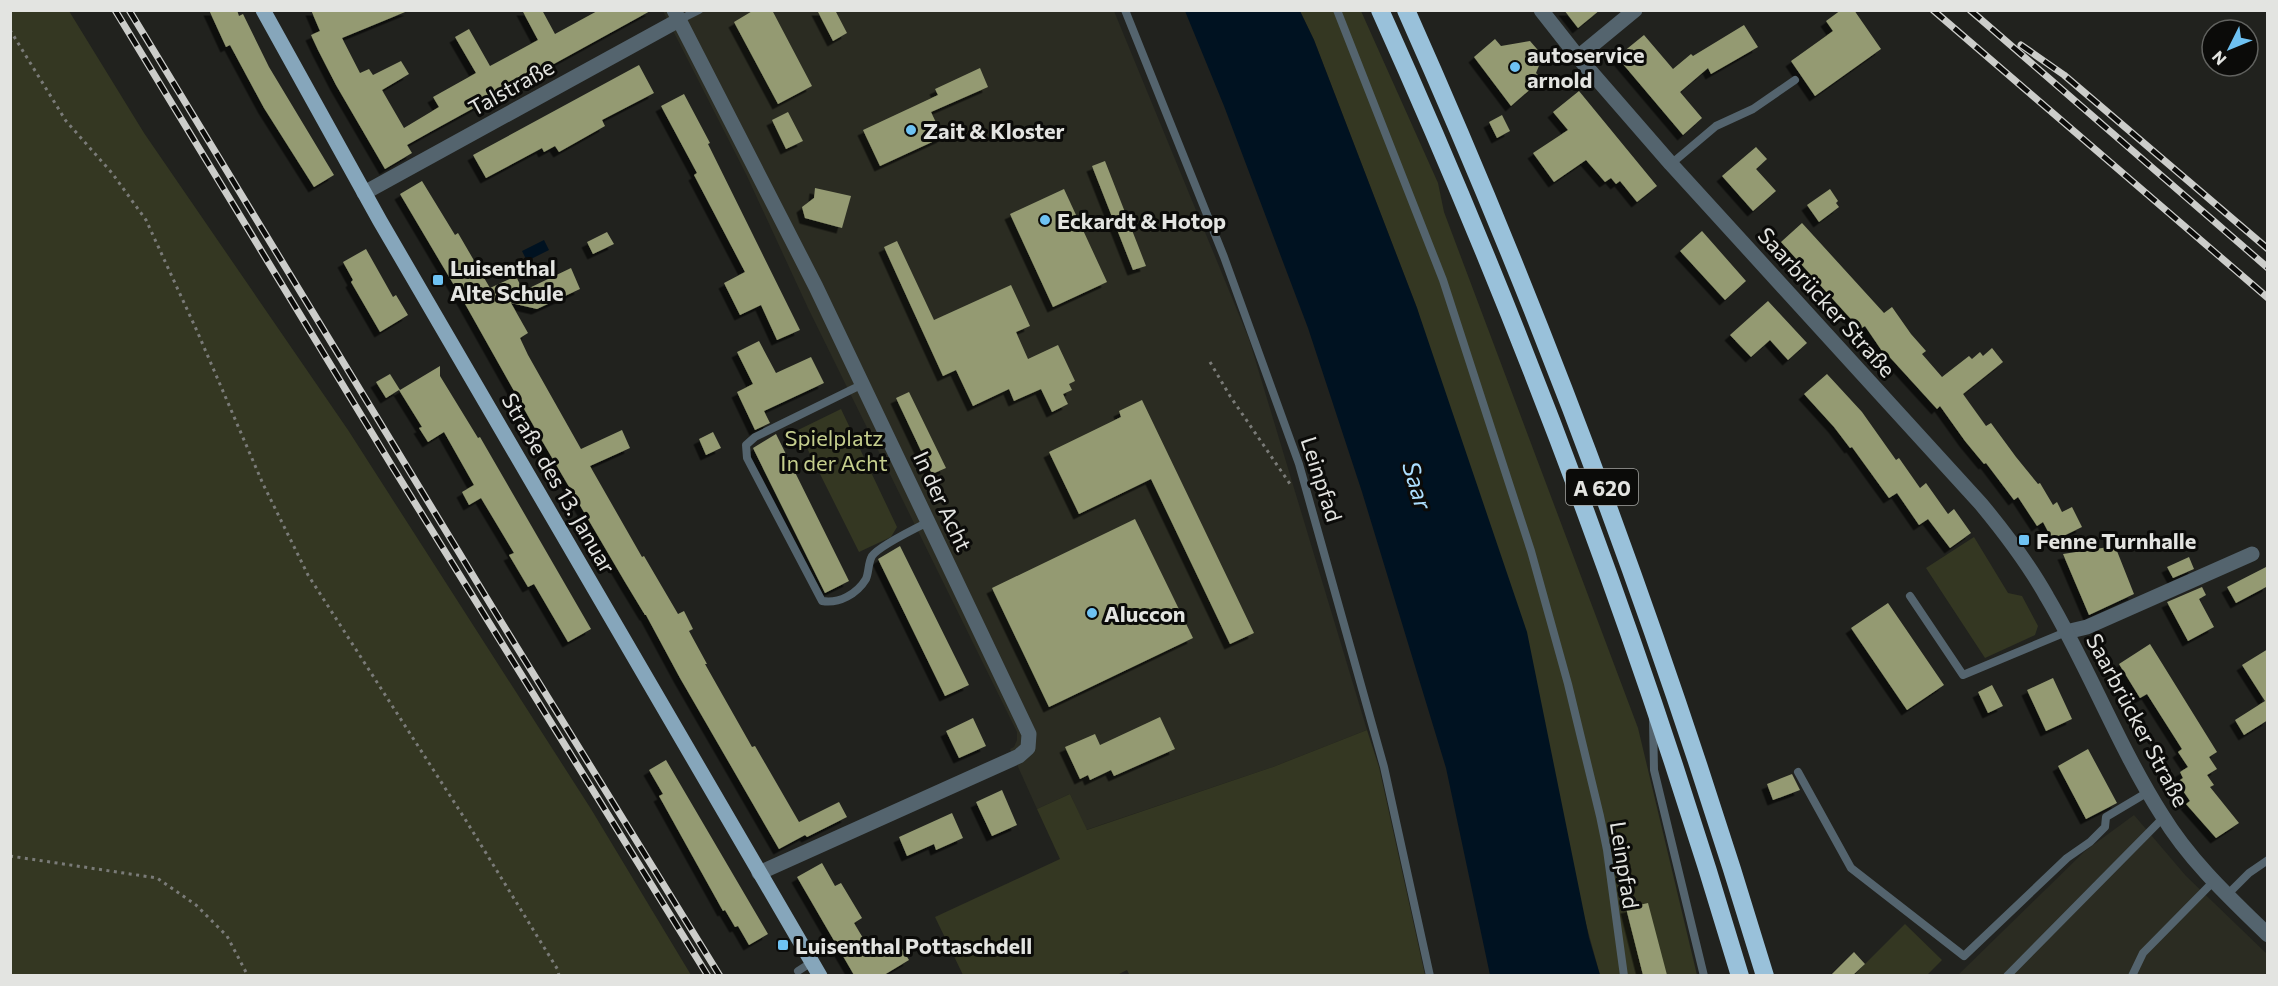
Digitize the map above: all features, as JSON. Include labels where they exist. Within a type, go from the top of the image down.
[{"type":"highway","name":"A 620","points":[[1380,10],[1503,297],[1575,484],[1653,702],[1740,975]]},
{"type":"highway","name":"A 620","points":[[1406,10],[1520,276],[1599,478],[1671,679],[1765,975]]},
{"type":"main road","name":"Straße des 13. Januar","points":[[263,10],[364,193],[820,975]]},
{"type":"street","name":"Saarbrücker Straße","points":[[1541,10],[1578,57],[1671,164],[1981,504],[2015,545],[2066,632],[2163,818],[2213,882],[2268,935]]},
{"type":"street","points":[[1578,57],[1635,10]]},
{"type":"street","name":"Talstraße","points":[[364,193],[676,15]]},
{"type":"street","name":"In der Acht","points":[[676,15],[816,287],[1029,734],[1028,748],[1019,756],[759,873]]},
{"type":"street","name":"Saarbrücker Straße","points":[[2066,632],[2087,627],[2252,554]]},
{"type":"lane","points":[[676,15],[699,10]]},
{"type":"lane","name":"Leinpfad","points":[[1125,10],[1224,257],[1299,464],[1384,766],[1430,975]]},
{"type":"lane","name":"Leinpfad","points":[[1337,10],[1443,280],[1531,551],[1568,684],[1600,816],[1607,850],[1624,975]]},
{"type":"lane","points":[[1671,164],[1716,126],[1753,109],[1796,80]]},
{"type":"lane","points":[[862,384],[755,437],[746,445],[747,458],[822,602],[833,603],[851,595],[866,579],[872,556],[928,522]]},
{"type":"lane","points":[[1910,596],[1963,675],[2066,632]]},
{"type":"lane","points":[[1653,702],[1653,770],[1704,975]]},
{"type":"lane","points":[[1798,772],[1851,868],[1964,956],[2067,858],[2090,842],[2105,827],[2106,817],[2148,792]]},
{"type":"lane","points":[[2007,975],[2163,818]]},
{"type":"lane","points":[[2227,895],[2249,873],[2268,860]]},
{"type":"lane","points":[[2132,975],[2143,952],[2213,882]]},
{"type":"lane","points":[[798,971],[812,962]]},
{"type":"path","points":[[10,30],[66,121],[112,174],[146,220],[263,484],[308,575],[465,819],[559,975]]},
{"type":"path","points":[[1210,362],[1230,396],[1291,485]]},
{"type":"path","points":[[10,856],[157,878],[196,904],[226,936],[248,975]]},
{"type":"shaded area","points":[[663,11],[1114,11],[1249,339],[1367,730],[1273,767],[1086,830],[1070,794],[1037,809],[1010,749],[1014,747],[1017,740],[1017,732],[808,308],[746,174]]},
{"type":"shaded area","points":[[2134,815],[2186,876],[2267,954],[2267,975],[1957,976],[2085,851]]},
{"type":"green space","points":[[10,11],[69,11],[144,133],[348,430],[591,809],[691,975],[11,975]]},
{"type":"green space","points":[[1300,11],[1361,11],[1438,183],[1444,212],[1638,728],[1697,975],[1600,975],[1417,308],[1314,40]]},
{"type":"green space","name":"Spielplatz In der Acht","points":[[841,409],[897,527],[891,537],[859,552],[798,430]]},
{"type":"green space","points":[[1974,537],[2008,593],[2022,596],[2038,626],[2035,635],[1985,658],[1926,568]]},
{"type":"green space","points":[[1367,730],[1379,767],[1425,975],[1130,976],[1127,970],[1115,976],[963,975],[935,917],[1060,859],[1037,809],[1070,794],[1087,830],[1273,767]]},
{"type":"green space","points":[[1905,924],[1942,960],[1927,975],[1854,975]]},
{"type":"water","name":"Saar","points":[[1185,11],[1300,11],[1314,40],[1417,308],[1527,632],[1589,938],[1600,975],[1490,975],[1446,768],[1362,492],[1308,328],[1224,106]]},
{"type":"water","points":[[544,240],[549,250],[527,261],[522,251]]},
{"type":"building","points":[[209,10],[237,10],[239,16],[243,14],[269,67],[334,175],[314,187],[264,108],[230,45],[226,47]]},
{"type":"building","points":[[311,10],[410,10],[342,38],[360,73],[369,69],[373,75],[401,61],[409,74],[382,90],[404,128],[439,107],[433,97],[476,73],[455,37],[469,29],[490,66],[538,40],[522,10],[542,10],[555,34],[599,10],[652,10],[407,145],[412,153],[385,169],[336,85],[311,35],[320,31]]},
{"type":"building","points":[[754,10],[772,10],[812,86],[778,104],[734,22]]},
{"type":"building","points":[[817,10],[835,10],[847,33],[833,41]]},
{"type":"building","points":[[1564,10],[1600,10],[1578,28]]},
{"type":"building","points":[[1841,10],[1854,10],[1881,49],[1815,96],[1791,61],[1833,31],[1826,21]]},
{"type":"building","points":[[1744,25],[1758,47],[1711,74],[1708,68],[1680,92],[1702,118],[1683,135],[1617,57],[1644,35],[1673,69],[1691,54],[1693,56]]},
{"type":"building","points":[[1495,39],[1501,46],[1530,41],[1543,56],[1536,73],[1542,79],[1511,106],[1474,57]]},
{"type":"building","points":[[639,65],[654,93],[602,120],[605,126],[559,152],[555,146],[544,152],[542,148],[486,178],[473,155]]},
{"type":"building","points":[[980,68],[988,87],[931,112],[943,137],[880,166],[863,130],[938,95],[935,89]]},
{"type":"building","points":[[1579,91],[1657,186],[1637,202],[1620,181],[1616,184],[1611,178],[1605,182],[1586,160],[1554,182],[1533,153],[1568,130],[1553,112]]},
{"type":"building","points":[[684,94],[800,330],[777,340],[761,305],[740,315],[724,283],[745,272],[694,175],[697,173],[661,106]]},
{"type":"building","points":[[788,112],[803,141],[786,149],[772,120]]},
{"type":"building","points":[[1502,115],[1510,131],[1497,138],[1489,122]]},
{"type":"building","points":[[1756,147],[1767,159],[1756,169],[1776,191],[1753,211],[1722,176]]},
{"type":"building","points":[[1105,161],[1146,266],[1133,270],[1092,166]]},
{"type":"building","points":[[422,181],[455,235],[458,233],[490,288],[516,276],[523,291],[571,268],[580,289],[537,309],[511,303],[528,333],[520,338],[528,355],[581,449],[622,430],[630,448],[590,466],[642,557],[644,556],[678,614],[684,611],[693,629],[689,631],[707,664],[705,664],[752,747],[755,746],[799,822],[839,802],[847,817],[779,849],[646,615],[541,439],[400,194]]},
{"type":"building","points":[[815,188],[851,196],[842,228],[805,218],[802,207],[814,198]]},
{"type":"building","points":[[1064,189],[1107,282],[1053,307],[1010,214]]},
{"type":"building","points":[[1830,189],[1839,207],[1819,222],[1807,205]]},
{"type":"building","points":[[1802,223],[1884,313],[1892,307],[1926,351],[1922,354],[1942,377],[1969,356],[1972,359],[1980,352],[1983,356],[1992,348],[2003,362],[1963,394],[1986,426],[1991,423],[2038,484],[2040,483],[2053,505],[2057,502],[2062,512],[2072,507],[2082,527],[2053,541],[2043,522],[2037,526],[2018,497],[2014,500],[1986,463],[1984,464],[1965,441],[1940,406],[1937,409],[1886,353],[1884,354],[1865,326],[1860,329],[1781,242]]},
{"type":"building","points":[[1702,231],[1746,281],[1725,300],[1680,251]]},
{"type":"building","points":[[607,232],[614,244],[593,254],[587,242]]},
{"type":"building","points":[[897,241],[934,320],[1011,285],[1030,326],[1016,332],[1028,359],[1058,345],[1075,381],[1069,384],[1072,390],[1063,394],[1068,404],[1052,412],[1041,389],[1014,401],[1009,389],[973,406],[956,370],[943,376],[884,247]]},
{"type":"building","points":[[366,249],[393,297],[396,295],[408,315],[380,332],[351,282],[353,280],[343,262]]},
{"type":"building","points":[[1768,301],[1807,343],[1788,360],[1770,340],[1751,357],[1730,335]]},
{"type":"building","points":[[759,341],[776,373],[811,357],[824,383],[764,411],[770,423],[755,430],[737,392],[753,384],[737,352]]},
{"type":"building","points":[[440,366],[440,376],[478,438],[480,437],[591,629],[568,642],[534,584],[528,587],[509,555],[514,553],[481,498],[469,505],[462,492],[474,485],[444,432],[428,442],[419,428],[422,427],[399,390],[386,398],[376,382],[390,374],[400,390]]},
{"type":"building","points":[[1827,374],[1862,412],[1896,460],[1899,458],[1920,488],[1926,483],[1948,514],[1954,509],[1971,533],[1950,548],[1928,519],[1919,525],[1897,493],[1889,498],[1852,447],[1850,448],[1804,394]]},
{"type":"building","points":[[909,392],[946,468],[932,474],[896,398]]},
{"type":"building","points":[[1142,400],[1254,633],[1230,644],[1151,479],[1079,514],[1049,452],[1121,417],[1119,411]]},
{"type":"building","points":[[713,432],[721,448],[706,455],[699,439]]},
{"type":"building","points":[[776,434],[849,581],[825,593],[753,448]]},
{"type":"building","name":"Aluccon","points":[[1135,519],[1193,638],[1049,707],[992,588]]},
{"type":"building","points":[[900,546],[969,685],[945,696],[878,559]]},
{"type":"building","points":[[2115,546],[2134,594],[2089,615],[2063,554]]},
{"type":"building","points":[[2189,557],[2194,569],[2173,578],[2167,567]]},
{"type":"building","points":[[2268,566],[2268,586],[2236,603],[2227,587]]},
{"type":"building","points":[[2202,587],[2206,595],[2199,599],[2214,627],[2188,641],[2167,602]]},
{"type":"building","points":[[1888,603],[1944,685],[1907,710],[1851,628]]},
{"type":"building","points":[[2150,644],[2217,752],[2209,757],[2217,769],[2207,775],[2214,785],[2210,787],[2239,823],[2216,838],[2186,804],[2190,801],[2177,782],[2183,778],[2180,772],[2188,767],[2178,752],[2182,749],[2147,694],[2140,698],[2119,664]]},
{"type":"building","points":[[2268,649],[2268,720],[2244,735],[2235,720],[2265,701],[2242,665]]},
{"type":"building","points":[[2053,678],[2072,719],[2046,731],[2027,690]]},
{"type":"building","points":[[1992,685],[2003,706],[1988,713],[1978,692]]},
{"type":"building","points":[[1160,717],[1175,749],[1114,776],[1111,770],[1090,780],[1088,775],[1080,779],[1065,747],[1095,734],[1100,745]]},
{"type":"building","points":[[973,718],[986,746],[959,758],[946,731]]},
{"type":"building","points":[[2088,749],[2117,803],[2086,819],[2058,766]]},
{"type":"building","points":[[666,760],[768,934],[749,945],[738,926],[735,927],[725,910],[723,911],[659,796],[663,794],[649,770]]},
{"type":"building","points":[[1792,774],[1800,790],[1773,800],[1767,784]]},
{"type":"building","points":[[1002,790],[1017,825],[992,836],[976,802]]},
{"type":"building","points":[[952,813],[963,838],[936,850],[934,844],[907,856],[899,837]]},
{"type":"building","points":[[822,863],[835,886],[841,883],[862,918],[854,923],[872,953],[896,939],[909,960],[884,975],[854,975],[797,877]]},
{"type":"building","points":[[1648,903],[1667,975],[1643,975],[1626,908]]},
{"type":"building","points":[[1854,952],[1865,964],[1853,975],[1831,975]]},
{"type":"railway","points":[[115,10],[392,466],[708,976]]},
{"type":"railway","points":[[129,10],[497,615],[720,976]]},
{"type":"railway","points":[[1933,10],[2268,298]]},
{"type":"railway","points":[[1970,10],[2268,268]]},
{"type":"railway","points":[[2021,45],[2064,75],[2268,249]]},
{"type":"place","name":"autoservice arnold","points":[[1515,67]]},
{"type":"place","name":"Zait & Kloster","points":[[911,130]]},
{"type":"place","name":"Eckardt & Hotop","points":[[1045,220]]},
{"type":"place","name":"Luisenthal Alte Schule","points":[[438,280]]},
{"type":"place","name":"Fenne Turnhalle","points":[[2024,540]]},
{"type":"place","name":"Aluccon","points":[[1092,613]]},
{"type":"place","name":"Luisenthal Pottaschdell","points":[[783,945]]}]
